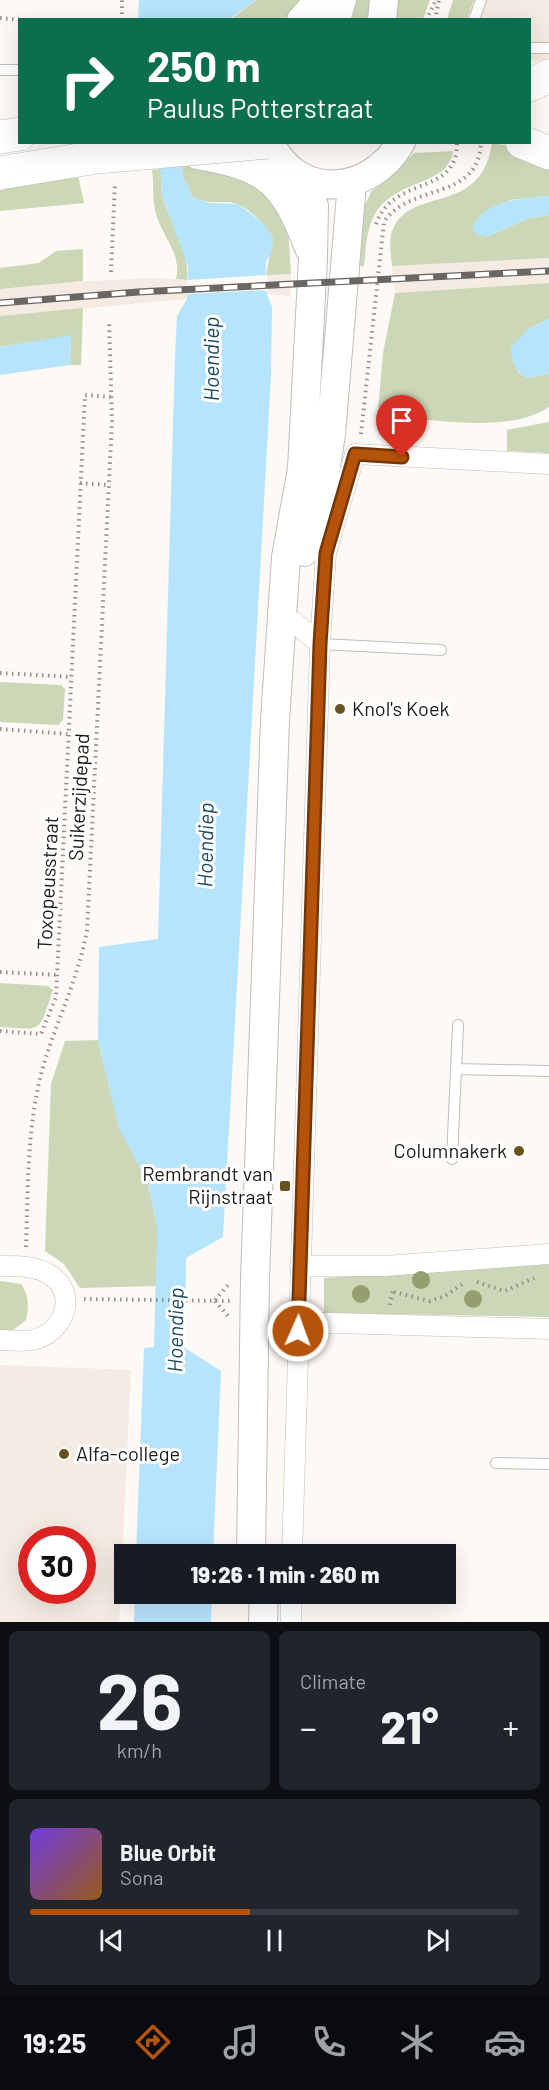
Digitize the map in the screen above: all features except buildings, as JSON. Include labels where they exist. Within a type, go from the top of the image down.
[{"type":"highway","points":[[531,85],[549,76]]},
{"type":"highway","points":[[531,96],[549,96]]},
{"type":"highway","points":[[531,132],[549,132]]},
{"type":"highway","points":[[0,137],[18,134]]},
{"type":"highway","points":[[0,173],[108,156],[258,144]]},
{"type":"highway","points":[[527,144],[549,153]]},
{"type":"main road","points":[[302,18],[319,0]]},
{"type":"main road","points":[[337,18],[342,0]]},
{"type":"main road","points":[[382,18],[384,0]]},
{"type":"main road","points":[[0,132],[18,129]]},
{"type":"main road","points":[[0,179],[143,158],[263,144]]},
{"type":"main road","points":[[271,144],[290,169],[303,178],[335,185],[351,183],[368,177],[381,168],[399,144]]},
{"type":"main road","points":[[188,154],[232,161],[257,170],[277,186],[290,202],[313,258]]},
{"type":"main road","points":[[251,1544],[255,1279],[275,720],[286,557],[302,469],[313,258],[314,206],[303,178]]},
{"type":"main road","points":[[266,1544],[274,1330],[282,894],[294,622],[298,576],[321,499],[331,434],[351,183]]},
{"type":"main road","points":[[249,1622],[250,1604]]},
{"type":"main road","points":[[263,1622],[264,1604]]},
{"type":"street","points":[[292,1544],[320,644],[326,553],[355,454],[549,464]]},
{"type":"street","points":[[294,622],[320,644]]},
{"type":"street","points":[[300,1266],[385,1266],[549,1254]]},
{"type":"street","points":[[0,1266],[25,1266],[55,1278],[63,1289],[66,1301],[62,1319],[48,1334],[32,1340],[0,1340]]},
{"type":"street","points":[[298,1322],[549,1329]]},
{"type":"street","points":[[291,1604],[291,1622]]},
{"type":"lane","points":[[475,18],[481,0]]},
{"type":"lane","points":[[531,48],[549,48]]},
{"type":"lane","points":[[0,70],[18,70]]},
{"type":"lane","points":[[320,644],[441,650]]},
{"type":"lane","points":[[452,1159],[458,1024]]},
{"type":"lane","points":[[456,1068],[549,1071]]},
{"type":"lane","points":[[496,1462],[549,1464]]},
{"type":"path","points":[[122,0],[122,18]]},
{"type":"path","points":[[427,18],[437,0]]},
{"type":"path","points":[[435,18],[437,0]]},
{"type":"path","points":[[0,18],[18,20]]},
{"type":"path","points":[[373,232],[380,214],[394,197],[442,178],[453,167],[457,155],[457,144]]},
{"type":"path","points":[[355,454],[363,428],[376,279],[384,222],[392,210],[407,201],[467,178],[481,157],[481,144]]},
{"type":"path","points":[[111,272],[115,182]]},
{"type":"path","name":"Suikerzijdepad","points":[[25,1266],[31,1125],[39,1080],[75,983],[87,930],[112,397],[109,321]]},
{"type":"path","name":"Toxopeusstraat","points":[[0,972],[58,975],[85,395],[112,397]]},
{"type":"path","points":[[80,483],[108,484]]},
{"type":"path","points":[[0,673],[72,677]]},
{"type":"path","points":[[0,729],[69,734]]},
{"type":"path","points":[[0,1032],[41,1034],[56,997],[58,975]]},
{"type":"path","points":[[384,1324],[394,1292],[385,1266]]},
{"type":"path","points":[[394,1292],[430,1301],[465,1283],[485,1283],[505,1291],[542,1277]]},
{"type":"path","points":[[66,1301],[107,1297],[215,1301]]},
{"type":"shaded area","points":[[484,0],[549,0],[549,61],[531,61],[531,18],[477,18]]},
{"type":"shaded area","points":[[549,258],[549,283],[395,293],[392,266]]},
{"type":"shaded area","points":[[291,274],[290,296],[266,294],[267,275]]},
{"type":"shaded area","points":[[151,278],[187,280],[187,299],[0,316],[0,289],[53,283]]},
{"type":"shaded area","name":"Alfa-college","points":[[0,1365],[131,1370],[123,1544],[114,1544],[114,1604],[120,1604],[119,1622],[0,1622]]},
{"type":"green space","points":[[256,0],[308,0],[287,18],[233,18]]},
{"type":"green space","points":[[352,0],[374,0],[374,18],[348,18]]},
{"type":"green space","points":[[392,0],[430,0],[423,18],[390,18]]},
{"type":"green space","points":[[453,0],[474,0],[467,18],[447,18]]},
{"type":"green space","points":[[492,144],[509,146],[549,161],[549,196],[510,200],[486,237],[529,218],[549,215],[549,258],[392,266],[391,234],[402,216],[415,207],[461,191],[475,181],[485,166]]},
{"type":"green space","points":[[453,151],[449,163],[442,171],[394,195],[383,204],[369,228],[364,266],[357,266],[364,207],[371,192],[414,153]]},
{"type":"green space","points":[[210,163],[258,183],[288,228],[291,274],[266,275],[273,238],[265,226],[247,209],[233,203],[210,202],[193,198],[183,176],[182,165]]},
{"type":"green space","points":[[161,169],[162,194],[186,258],[187,280],[176,279],[177,263],[155,212],[152,170]]},
{"type":"green space","points":[[78,175],[84,203],[0,211],[0,190]]},
{"type":"green space","points":[[83,249],[83,281],[0,289],[0,268],[39,263],[56,251]]},
{"type":"green space","points":[[549,283],[549,319],[528,329],[518,372],[527,378],[549,374],[549,407],[533,415],[496,422],[400,418],[400,423],[377,421],[383,353],[395,293]]},
{"type":"green space","points":[[83,308],[81,365],[70,365],[71,336],[0,347],[0,316]]},
{"type":"green space","points":[[549,422],[549,453],[507,451],[507,430]]},
{"type":"green space","points":[[0,682],[61,685],[65,689],[63,720],[58,725],[0,722]]},
{"type":"green space","points":[[0,983],[48,986],[53,990],[45,1014],[38,1026],[25,1029],[0,1027]]},
{"type":"green space","points":[[98,1040],[119,1127],[148,1183],[157,1226],[157,1286],[80,1288],[64,1264],[45,1251],[51,1084],[65,1041]]},
{"type":"green space","points":[[549,1263],[549,1317],[324,1313],[324,1278]]},
{"type":"green space","points":[[0,1281],[21,1284],[27,1297],[26,1320],[12,1331],[0,1331]]},
{"type":"water","points":[[139,0],[256,0],[231,18],[138,18]]},
{"type":"water","name":"Hoendiep","points":[[159,144],[180,144],[183,176],[193,198],[210,203],[238,204],[263,223],[273,238],[272,251],[266,262],[265,290],[272,307],[271,375],[223,1237],[186,1258],[185,1348],[221,1371],[213,1544],[136,1544],[144,1348],[154,1347],[157,1226],[148,1183],[119,1128],[98,1040],[99,947],[158,939],[175,356],[177,316],[187,299],[188,266],[162,196]]},
{"type":"water","points":[[549,196],[549,215],[529,218],[486,237],[476,234],[472,227],[478,218],[495,206],[516,200]]},
{"type":"water","points":[[549,319],[549,374],[527,378],[514,365],[511,347],[528,329]]},
{"type":"water","points":[[71,335],[70,365],[0,375],[0,347]]},
{"type":"water","points":[[135,1604],[212,1604],[211,1622],[134,1622]]},
{"type":"pier","points":[[267,275],[268,290],[187,294],[187,280]]},
{"type":"railway","points":[[0,303],[138,292],[549,271]]},
{"type":"place","name":"Knol's Koek","points":[[340,709]]},
{"type":"place","name":"Columnakerk","points":[[519,1151]]},
{"type":"place","name":"Rembrandt van Rijnstraat","points":[[285,1186]]},
{"type":"place","name":"Alfa-college","points":[[64,1454]]},
{"type":"route","points":[[298,1331],[320,644],[326,553],[355,454],[402,457]]}]
